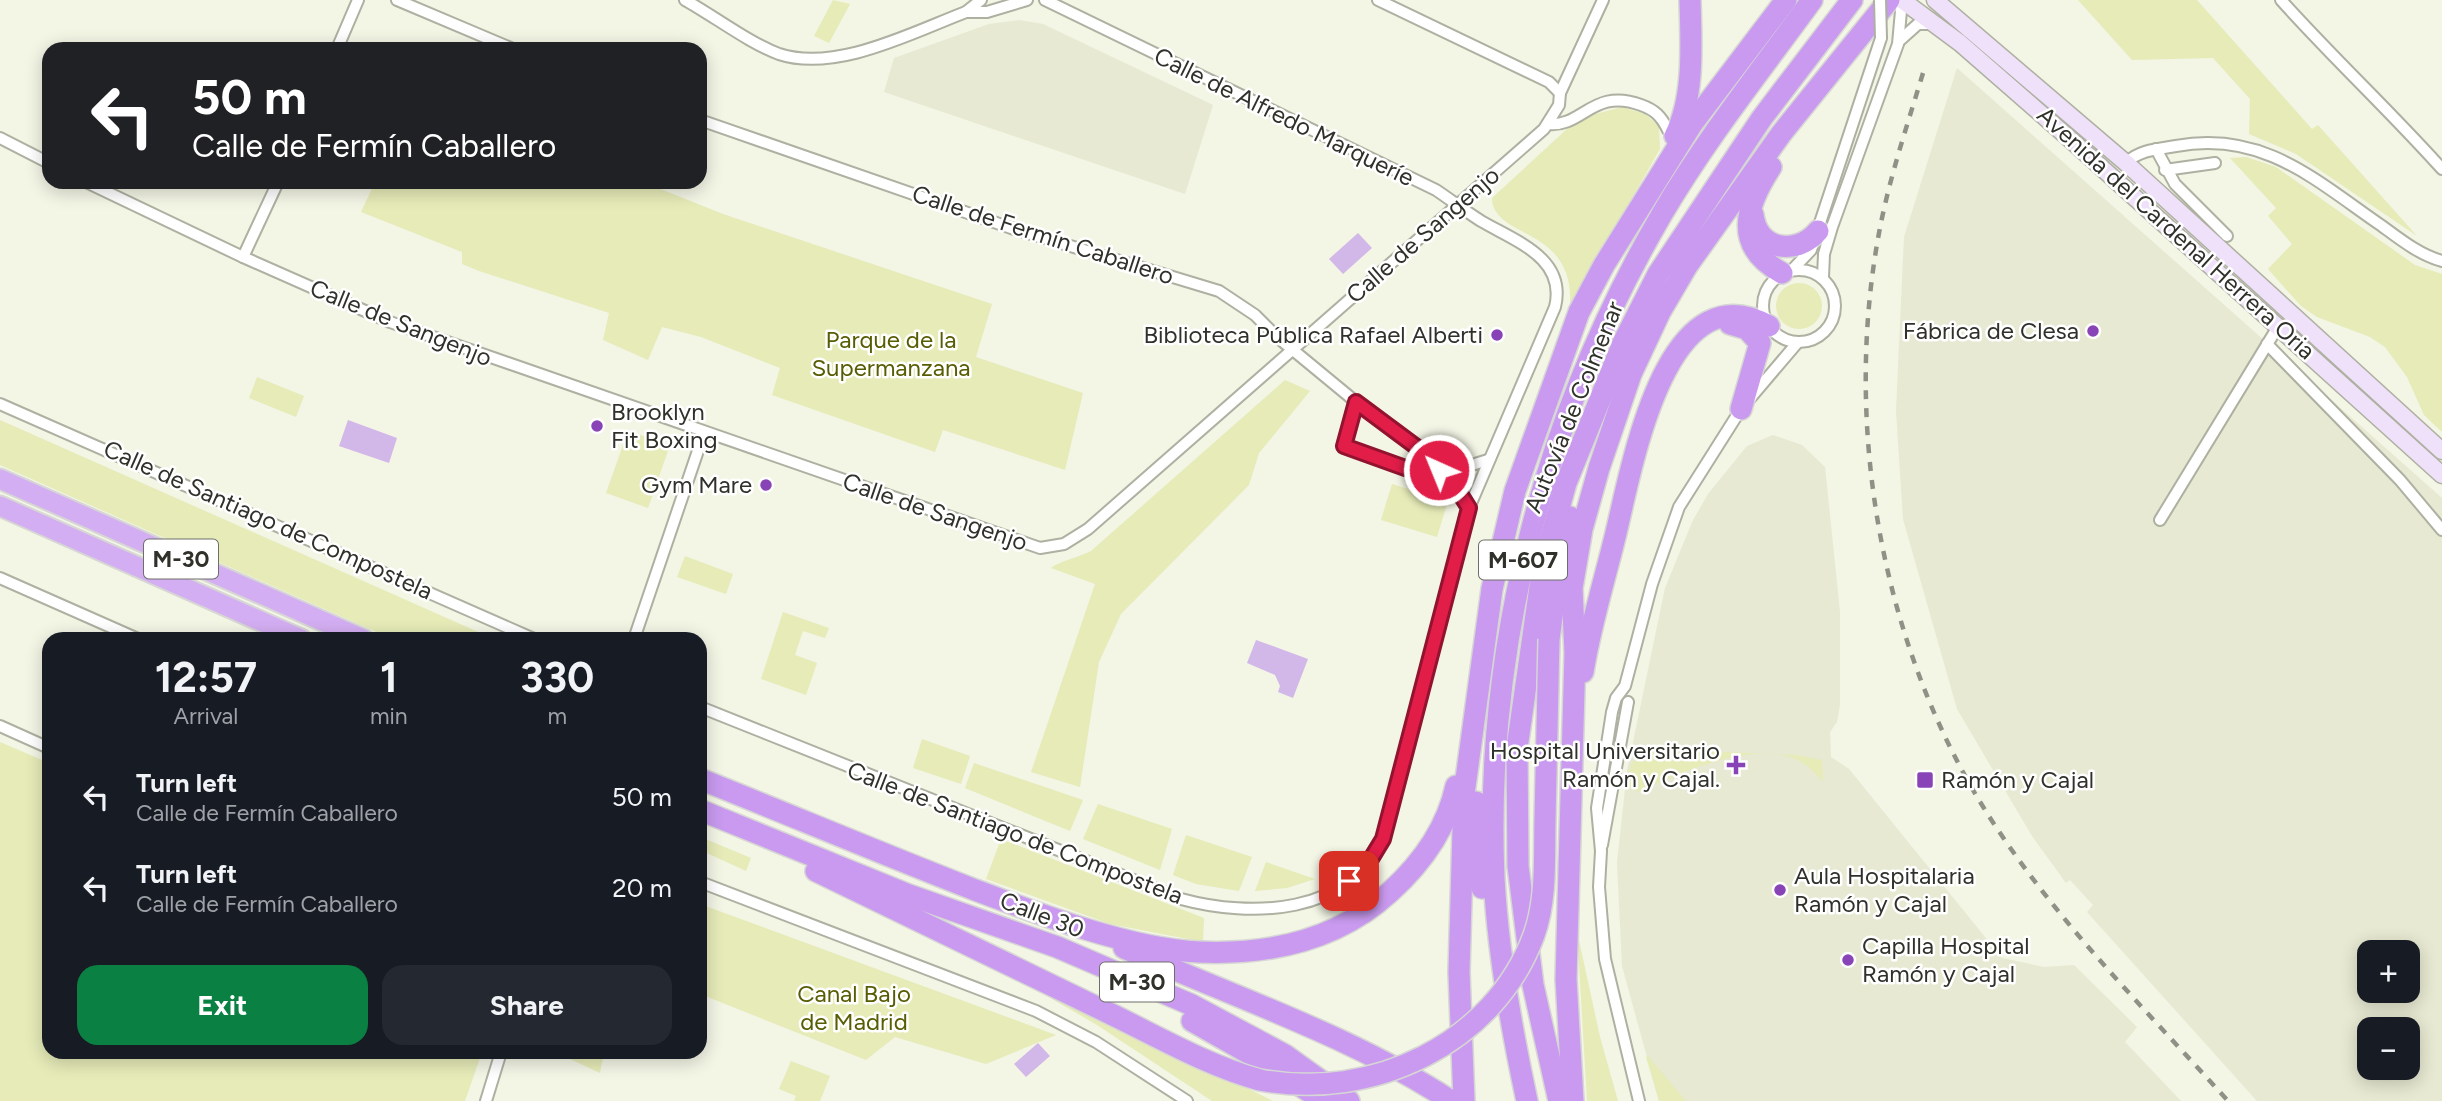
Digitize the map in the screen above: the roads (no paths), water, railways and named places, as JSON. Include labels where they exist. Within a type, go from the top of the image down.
[{"type":"highway","points":[[1604,265],[1617,231],[1682,119],[1689,82],[1690,0]]},
{"type":"highway","points":[[1042,916],[1149,945],[1196,952],[1262,951],[1300,942],[1343,926],[1371,909],[1412,872],[1436,837],[1452,805],[1492,589],[1515,491],[1579,312],[1604,265],[1692,124],[1786,0]]},
{"type":"highway","points":[[1569,342],[1612,262],[1699,128],[1770,38],[1805,0]]},
{"type":"highway","name":"Autovía de Colmenar","points":[[1527,1101],[1510,1020],[1494,879],[1498,730],[1516,589],[1540,491],[1580,377],[1613,305],[1662,214],[1710,139],[1812,0]]},
{"type":"highway","name":"Autovía de Colmenar","points":[[1559,1101],[1532,985],[1518,866],[1517,748],[1543,566],[1566,484],[1623,342],[1658,274],[1762,118],[1852,0]]},
{"type":"highway","name":"M-607","points":[[1574,736],[1573,578],[1595,483],[1631,374],[1660,312],[1696,251],[1781,134],[1889,0]]},
{"type":"highway","points":[[1788,271],[1766,264],[1749,241],[1752,206],[1759,186],[1836,68]]},
{"type":"highway","points":[[1752,206],[1759,233],[1770,243],[1787,248],[1800,246],[1818,231]]},
{"type":"highway","points":[[1573,1101],[1566,979],[1567,845],[1574,736],[1586,653],[1651,405],[1677,350],[1691,334],[1711,321],[1735,315],[1770,327]]},
{"type":"highway","points":[[1711,321],[1747,330],[1760,342],[1741,409]]},
{"type":"highway","points":[[707,822],[927,922],[1195,1055],[1261,1080],[1315,1088],[1376,1079],[1413,1066],[1447,1048],[1481,1020],[1512,979],[1534,935],[1543,892],[1549,639],[1558,571],[1590,424]]},
{"type":"highway","name":"M-30","points":[[0,479],[347,632]]},
{"type":"highway","name":"M-30","points":[[0,506],[285,632]]},
{"type":"highway","points":[[1480,663],[1477,840],[1491,944],[1510,1020]]},
{"type":"highway","points":[[1464,1101],[1459,972],[1464,794],[1480,663]]},
{"type":"highway","name":"M-30","points":[[707,782],[1042,916]]},
{"type":"highway","name":"Calle 30","points":[[707,813],[909,895],[1057,947],[1192,1005],[1285,1055],[1349,1101]]},
{"type":"highway","points":[[909,895],[1184,1016],[1270,1066],[1323,1101]]},
{"type":"highway","name":"Calle 30","points":[[1042,916],[1334,1037],[1420,1080],[1451,1101]]},
{"type":"main road","name":"Avenida del Cardenal Herrera Oria","points":[[1902,0],[1939,27],[2278,325],[2442,475]]},
{"type":"main road","name":"Avenida del Cardenal Herrera Oria","points":[[1935,0],[2126,163],[2442,451]]},
{"type":"street","points":[[340,42],[358,0]]},
{"type":"street","points":[[397,0],[496,42]]},
{"type":"street","points":[[685,0],[778,53],[819,60],[848,55],[967,12],[987,12],[1027,0]]},
{"type":"street","points":[[967,12],[981,0]]},
{"type":"street","name":"Calle de Alfredo Marqueríe","points":[[1045,0],[1060,4],[1430,187],[1540,256],[1554,275],[1558,289],[1555,307],[1469,508],[1383,839],[1363,872],[1336,890]]},
{"type":"street","points":[[1378,0],[1542,79],[1560,93]]},
{"type":"street","name":"Calle de Sangenjo","points":[[101,189],[243,257],[411,330],[1040,548],[1064,544],[1082,535],[1548,124],[1559,105],[1560,93],[1603,0]]},
{"type":"street","points":[[1798,342],[1779,336],[1770,327],[1763,307],[1764,297],[1774,279],[1788,271],[1811,250],[1881,38],[1880,0]]},
{"type":"street","points":[[1823,277],[1824,254],[1832,227],[1898,44],[1902,0]]},
{"type":"street","points":[[2281,0],[2328,52],[2390,110],[2442,169]]},
{"type":"street","points":[[1898,44],[1918,24],[1939,27]]},
{"type":"street","points":[[1548,124],[1561,123],[1597,103],[1618,99],[1656,111],[1668,130]]},
{"type":"street","name":"Calle de Fermín Caballero","points":[[707,122],[1011,228],[1219,291],[1255,315],[1356,402],[1438,463]]},
{"type":"street","points":[[0,138],[42,159]]},
{"type":"street","points":[[2126,163],[2136,155],[2187,144],[2229,143],[2284,159],[2412,247],[2442,261]]},
{"type":"street","points":[[2156,149],[2165,170],[2175,184],[2227,236]]},
{"type":"street","points":[[2165,170],[2215,163]]},
{"type":"street","points":[[243,257],[275,189]]},
{"type":"street","points":[[1741,409],[1798,342],[1823,333],[1834,317],[1835,295],[1823,277],[1814,272],[1788,271]]},
{"type":"street","points":[[2160,520],[2278,325]]},
{"type":"street","points":[[1601,851],[1597,808],[1616,698],[1625,686],[1652,584],[1679,507],[1741,409],[1764,362],[1770,327]]},
{"type":"street","name":"Avenida del Cardenal Herrera Oria","points":[[2267,344],[2400,480],[2442,530]]},
{"type":"street","points":[[1356,402],[1344,446],[1435,479],[1459,492],[1469,508]]},
{"type":"street","name":"Calle de Santiago de Compostela","points":[[0,404],[518,632]]},
{"type":"street","points":[[636,632],[704,433]]},
{"type":"street","points":[[1435,479],[1438,463],[1462,468],[1488,460]]},
{"type":"street","points":[[0,578],[122,632]]},
{"type":"street","points":[[1628,702],[1601,851],[1599,887],[1605,959],[1639,1101]]},
{"type":"street","name":"Calle de Santiago de Compostela","points":[[707,710],[1181,899],[1216,909],[1283,908],[1336,890]]},
{"type":"street","points":[[0,726],[42,745]]},
{"type":"street","points":[[707,885],[1037,1012],[1096,1042],[1187,1101]]},
{"type":"street","points":[[486,1101],[499,1059]]},
{"type":"railway","points":[[1923,73],[1883,213],[1869,308],[1866,385],[1870,462],[1881,539],[1899,615],[1924,688],[1956,758],[1994,824],[2047,898],[2076,933],[2228,1101]]},
{"type":"place","name":"Fábrica de Clesa","points":[[2093,331]]},
{"type":"place","name":"Biblioteca Pública Rafael Alberti","points":[[1497,335]]},
{"type":"place","name":"Brooklyn Fit Boxing","points":[[597,426]]},
{"type":"place","name":"Gym Mare","points":[[766,485]]},
{"type":"place","name":"Hospital Universitario Ramón y Cajal.","points":[[1736,765]]},
{"type":"place","name":"Ramón y Cajal","points":[[1925,780]]},
{"type":"place","name":"Aula Hospitalaria Ramón y Cajal","points":[[1780,890]]},
{"type":"place","name":"Capilla Hospital Ramón y Cajal","points":[[1848,960]]},
{"type":"park label","name":"Parque de la Supermanzana","points":[[891,354]]},
{"type":"park label","name":"Canal Bajo de Madrid","points":[[854,1008]]}]
